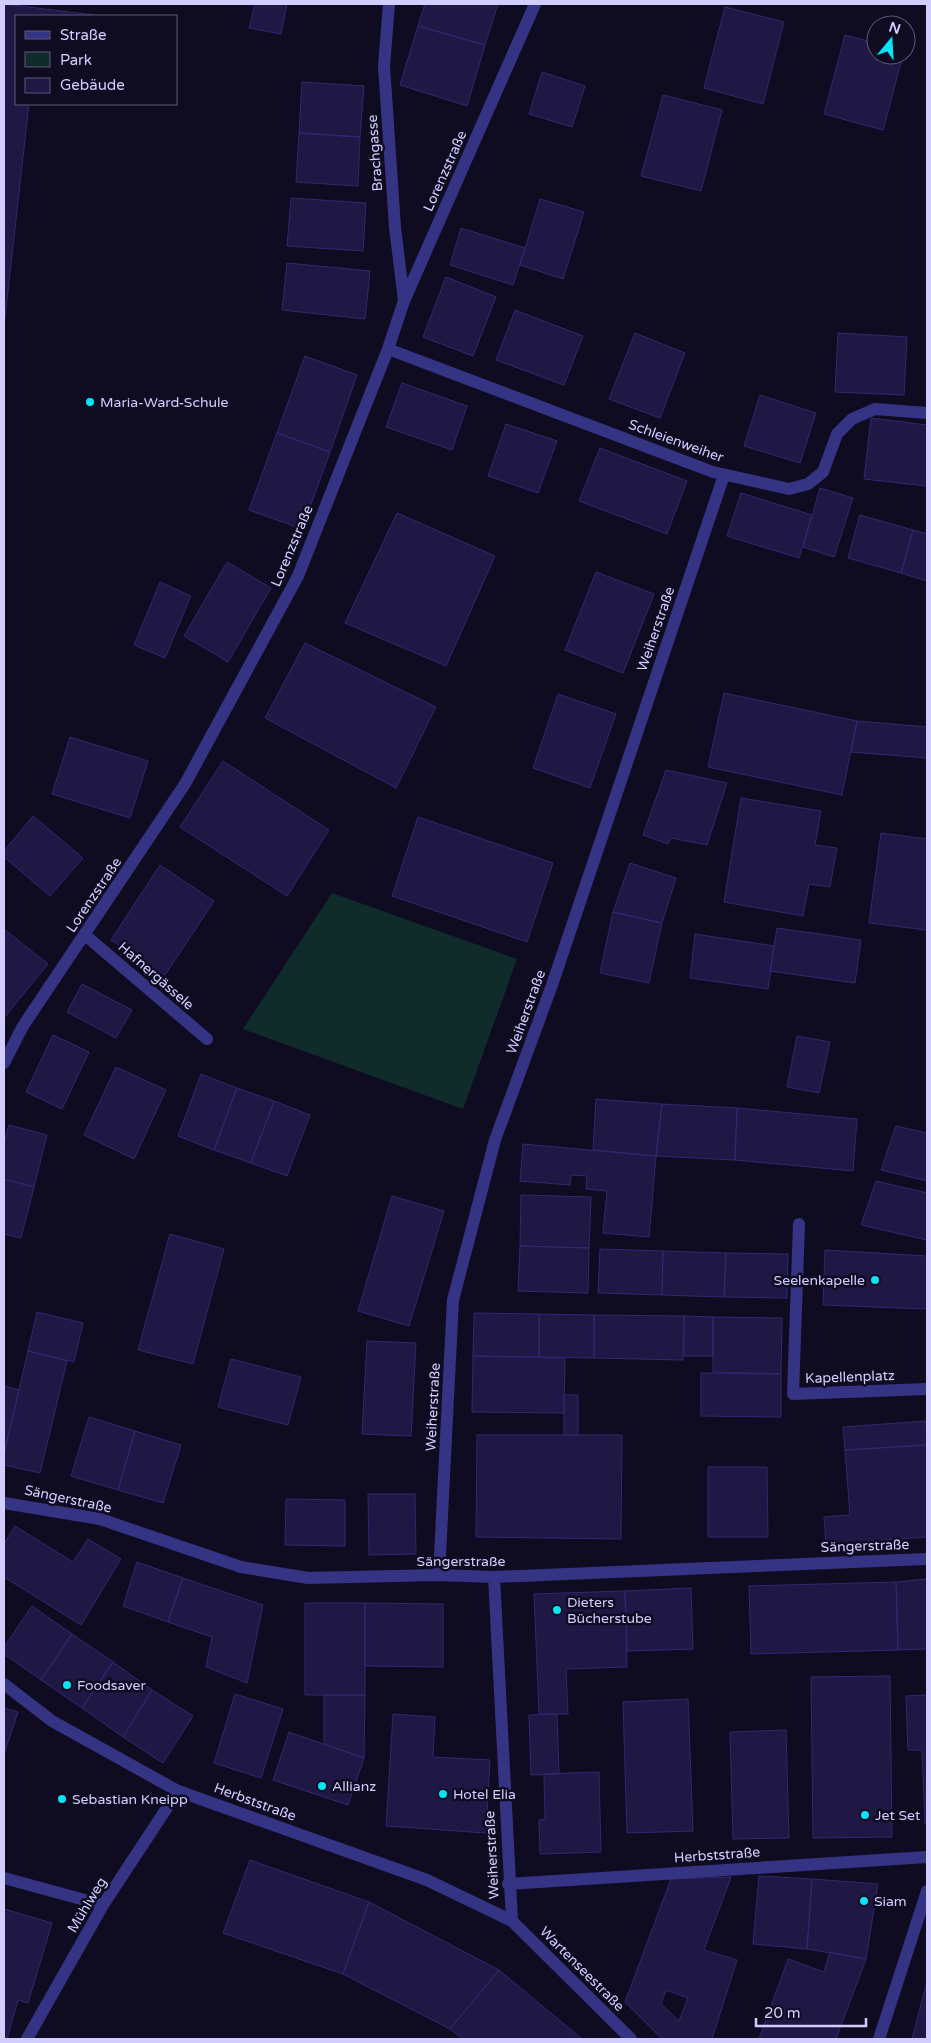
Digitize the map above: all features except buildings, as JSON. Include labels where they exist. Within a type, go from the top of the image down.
[{"type":"street","name":"Brachgasse","points":[[389,4],[384,66],[395,227],[404,300]]},
{"type":"street","name":"Lorenzstraße","points":[[4,1063],[23,1026],[186,784],[298,576],[388,349],[404,300],[535,4]]},
{"type":"street","name":"Schleienweiher","points":[[388,349],[724,474],[789,489],[808,484],[823,472],[837,434],[852,418],[875,409],[927,413]]},
{"type":"street","name":"Weiherstraße","points":[[440,1576],[455,1290],[495,1140],[552,985],[724,474]]},
{"type":"street","name":"Hafnergässele","points":[[85,935],[207,1039]]},
{"type":"street","name":"Kapellenplatz","points":[[799,1224],[793,1394],[927,1389]]},
{"type":"street","name":"Sängerstraße","points":[[4,1503],[100,1519],[240,1567],[308,1578],[494,1577],[927,1559]]},
{"type":"street","name":"Weiherstraße","points":[[494,1577],[508,1884],[512,1921]]},
{"type":"street","name":"Herbststraße","points":[[4,1684],[52,1721],[178,1791],[427,1880],[512,1921]]},
{"type":"street","name":"Mühlweg","points":[[27,2039],[103,1904],[178,1791]]},
{"type":"street","name":"Herbststraße","points":[[508,1884],[927,1857]]},
{"type":"street","points":[[4,1878],[103,1904]]},
{"type":"street","points":[[879,2039],[927,1891]]},
{"type":"street","name":"Wartenseestraße","points":[[512,1921],[631,2039]]},
{"type":"green space","points":[[332,893],[517,959],[463,1109],[243,1029]]},
{"type":"place","name":"Maria-Ward-Schule","points":[[90,402]]},
{"type":"place","name":"Seelenkapelle","points":[[875,1280]]},
{"type":"place","name":"Dieters Bücherstube","points":[[557,1610]]},
{"type":"place","name":"Foodsaver","points":[[67,1685]]},
{"type":"place","name":"Allianz","points":[[322,1786]]},
{"type":"place","name":"Hotel Elia","points":[[443,1794]]},
{"type":"place","name":"Sebastian Kneipp","points":[[62,1799]]},
{"type":"place","name":"Jet Set","points":[[865,1815]]},
{"type":"place","name":"Siam","points":[[864,1901]]}]
